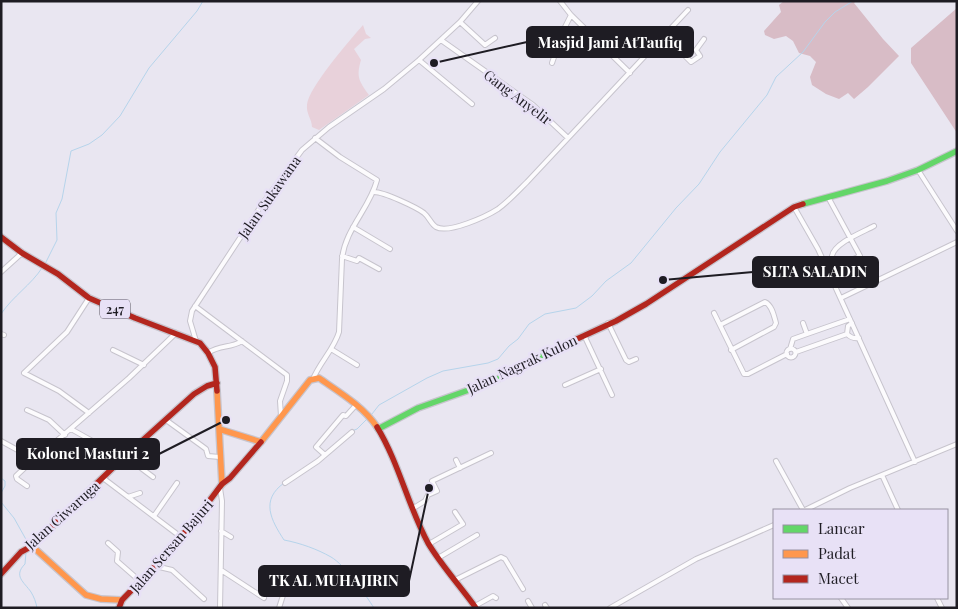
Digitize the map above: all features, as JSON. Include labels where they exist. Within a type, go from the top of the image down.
[{"type":"street","name":"Jalan Sukawana","points":[[196,340],[190,318],[195,306],[262,203],[294,159],[315,138],[384,89],[419,60],[460,22],[478,1]]},
{"type":"street","points":[[560,1],[571,15],[630,73]]},
{"type":"street","points":[[374,192],[385,194],[422,212],[437,228],[443,229],[472,222],[499,208],[527,182],[688,10]]},
{"type":"street","points":[[552,63],[563,31],[571,15]]},
{"type":"street","points":[[460,22],[485,44],[495,38]]},
{"type":"street","points":[[664,35],[691,62],[700,56],[696,50],[704,39]]},
{"type":"street","name":"Gang Anyelir","points":[[441,40],[533,105],[568,138]]},
{"type":"street","points":[[419,60],[472,104]]},
{"type":"street","points":[[313,379],[339,332],[344,247],[353,227],[374,192],[377,179],[340,157],[315,138]]},
{"type":"street","name":"Jalan Nagrak Kulon","points":[[378,429],[418,408],[494,380],[637,309],[794,207],[887,181],[918,170],[957,151]]},
{"type":"street","points":[[918,170],[957,231]]},
{"type":"street","points":[[828,197],[851,238],[860,257],[841,265],[837,264],[833,258],[833,252],[838,246],[851,238],[874,226]]},
{"type":"street","points":[[794,207],[818,249],[915,462]]},
{"type":"street","points":[[353,227],[390,249]]},
{"type":"street","name":"247","points":[[1,237],[22,253],[58,274],[89,298],[135,318],[196,340],[208,353],[215,367],[219,429]]},
{"type":"street","points":[[841,298],[957,242]]},
{"type":"street","points":[[1,272],[22,253]]},
{"type":"street","points":[[342,256],[357,261],[359,258],[379,269]]},
{"type":"street","points":[[89,298],[68,332],[24,373],[59,391],[89,413]]},
{"type":"street","points":[[720,325],[765,302],[768,303],[776,323],[774,328],[731,350]]},
{"type":"street","points":[[195,306],[288,376],[280,401],[281,418]]},
{"type":"street","points":[[714,313],[731,350],[746,374],[787,354],[793,339],[851,321]]},
{"type":"street","points":[[847,334],[851,321]]},
{"type":"street","points":[[608,323],[626,360],[629,362],[636,359]]},
{"type":"street","points":[[803,323],[807,334]]},
{"type":"street","points":[[27,486],[17,479],[16,476],[144,365],[176,332]]},
{"type":"street","points":[[847,334],[855,339],[859,338]]},
{"type":"street","points":[[787,354],[789,357],[793,357],[796,352],[847,334]]},
{"type":"street","points":[[584,335],[612,395]]},
{"type":"street","points":[[208,353],[219,347],[234,346],[242,341]]},
{"type":"street","points":[[331,349],[356,365]]},
{"type":"street","points":[[790,349],[796,352]]},
{"type":"street","points":[[113,350],[144,365]]},
{"type":"street","points":[[565,385],[601,369]]},
{"type":"street","points":[[313,379],[323,380],[370,417],[391,455],[412,509],[429,544],[475,607],[493,596],[496,598]]},
{"type":"street","name":"Jalan Sersan Bajuri","points":[[119,608],[122,600],[155,566],[313,379]]},
{"type":"street","name":"Jalan Ciwaruga","points":[[1,574],[20,552],[32,546],[124,457],[194,394],[217,382]]},
{"type":"street","points":[[324,455],[316,447],[343,415],[346,416],[356,405]]},
{"type":"street","points":[[27,410],[49,420],[65,435]]},
{"type":"street","points":[[166,420],[206,449],[208,456],[220,457]]},
{"type":"street","points":[[72,429],[124,457],[153,477]]},
{"type":"street","points":[[220,608],[221,486],[219,429],[261,442]]},
{"type":"street","points":[[285,483],[352,432]]},
{"type":"street","points":[[1,441],[34,460]]},
{"type":"street","points":[[806,509],[838,493],[956,444],[957,450]]},
{"type":"street","points":[[412,509],[425,501],[428,495],[437,491],[432,481],[491,453]]},
{"type":"street","points":[[456,460],[460,468]]},
{"type":"street","points":[[776,461],[803,509]]},
{"type":"street","points":[[882,476],[898,509]]},
{"type":"street","points":[[103,478],[180,537]]},
{"type":"street","points":[[154,516],[177,483]]},
{"type":"street","points":[[128,497],[140,493]]},
{"type":"street","points":[[429,544],[463,524],[455,512]]},
{"type":"street","points":[[610,608],[696,559],[773,525]]},
{"type":"street","points":[[221,531],[231,537]]},
{"type":"street","points":[[438,558],[478,535]]},
{"type":"street","points":[[108,543],[118,552],[117,561],[140,582]]},
{"type":"street","points":[[32,546],[86,595],[101,599],[122,600]]},
{"type":"street","points":[[455,580],[501,556],[505,559],[523,590]]},
{"type":"street","points":[[155,566],[172,570],[204,599]]},
{"type":"street","points":[[221,570],[264,598]]},
{"type":"street","points":[[279,608],[286,586]]},
{"type":"street","points":[[528,601],[532,608]]},
{"type":"shaded area","points":[[784,1],[856,1],[854,3],[899,56],[854,99],[848,93],[839,99],[826,94],[812,85],[810,77],[816,62],[810,56],[799,53],[793,41],[786,36],[774,39],[765,35],[764,31],[781,12],[779,5]]},
{"type":"shaded area","points":[[957,8],[957,133],[911,63],[911,48]]},
{"type":"shaded area","points":[[363,25],[366,34],[371,38],[365,39],[354,49],[361,60],[359,79],[369,95],[319,130],[312,127],[307,105],[314,87]]},
{"type":"waterway","points":[[45,264],[57,240],[56,213],[62,199],[71,151],[89,144],[102,135],[120,116],[149,68],[197,11],[203,1]]},
{"type":"waterway","points":[[372,414],[379,405],[443,371],[488,363],[498,359],[518,339],[529,324],[545,314],[576,308],[592,296],[606,281],[631,263],[676,208],[699,184],[720,152],[767,95],[776,77],[803,52],[825,22],[835,12],[853,1]]},
{"type":"waterway","points":[[1,314],[42,268]]},
{"type":"waterway","points":[[352,431],[357,429],[367,419]]},
{"type":"waterway","points":[[1,478],[5,481],[5,486],[1,493]]},
{"type":"waterway","points":[[284,483],[272,496],[270,503],[272,518],[284,540],[314,549],[331,557],[354,580],[374,608]]},
{"type":"waterway","points":[[1,502],[14,518],[28,543],[27,545]]},
{"type":"waterway","points":[[26,552],[25,564],[20,575],[32,594],[37,608]]},
{"type":"traffic: fast","points":[[803,204],[887,181],[918,170],[957,151]]},
{"type":"traffic: fast","points":[[378,429],[418,408],[494,381],[566,344]]},
{"type":"traffic: slow","points":[[217,391],[219,429],[261,442],[310,380],[319,378],[358,406],[377,427]]},
{"type":"traffic: slow","points":[[219,429],[222,484]]},
{"type":"traffic: slow","points":[[32,546],[86,595],[101,599],[122,600]]},
{"type":"traffic: jam","points":[[566,344],[616,321],[646,304],[794,207],[803,204]]},
{"type":"traffic: jam","points":[[1,237],[22,253],[58,274],[89,298],[200,343],[215,367],[217,391]]},
{"type":"traffic: jam","points":[[1,574],[21,552],[32,546],[123,458],[194,394],[207,386],[217,383]]},
{"type":"traffic: jam","points":[[377,427],[385,441],[428,543],[476,608]]},
{"type":"traffic: jam","points":[[119,608],[122,600],[163,558],[222,484],[230,478],[261,442]]},
{"type":"place","name":"Masjid Jami AtTaufiq","points":[[434,63]]},
{"type":"place","name":"SLTA SALADIN","points":[[663,280]]},
{"type":"place","name":"Kolonel Masturi 2","points":[[226,420]]},
{"type":"place","name":"TK AL MUHAJIRIN","points":[[429,488]]}]
